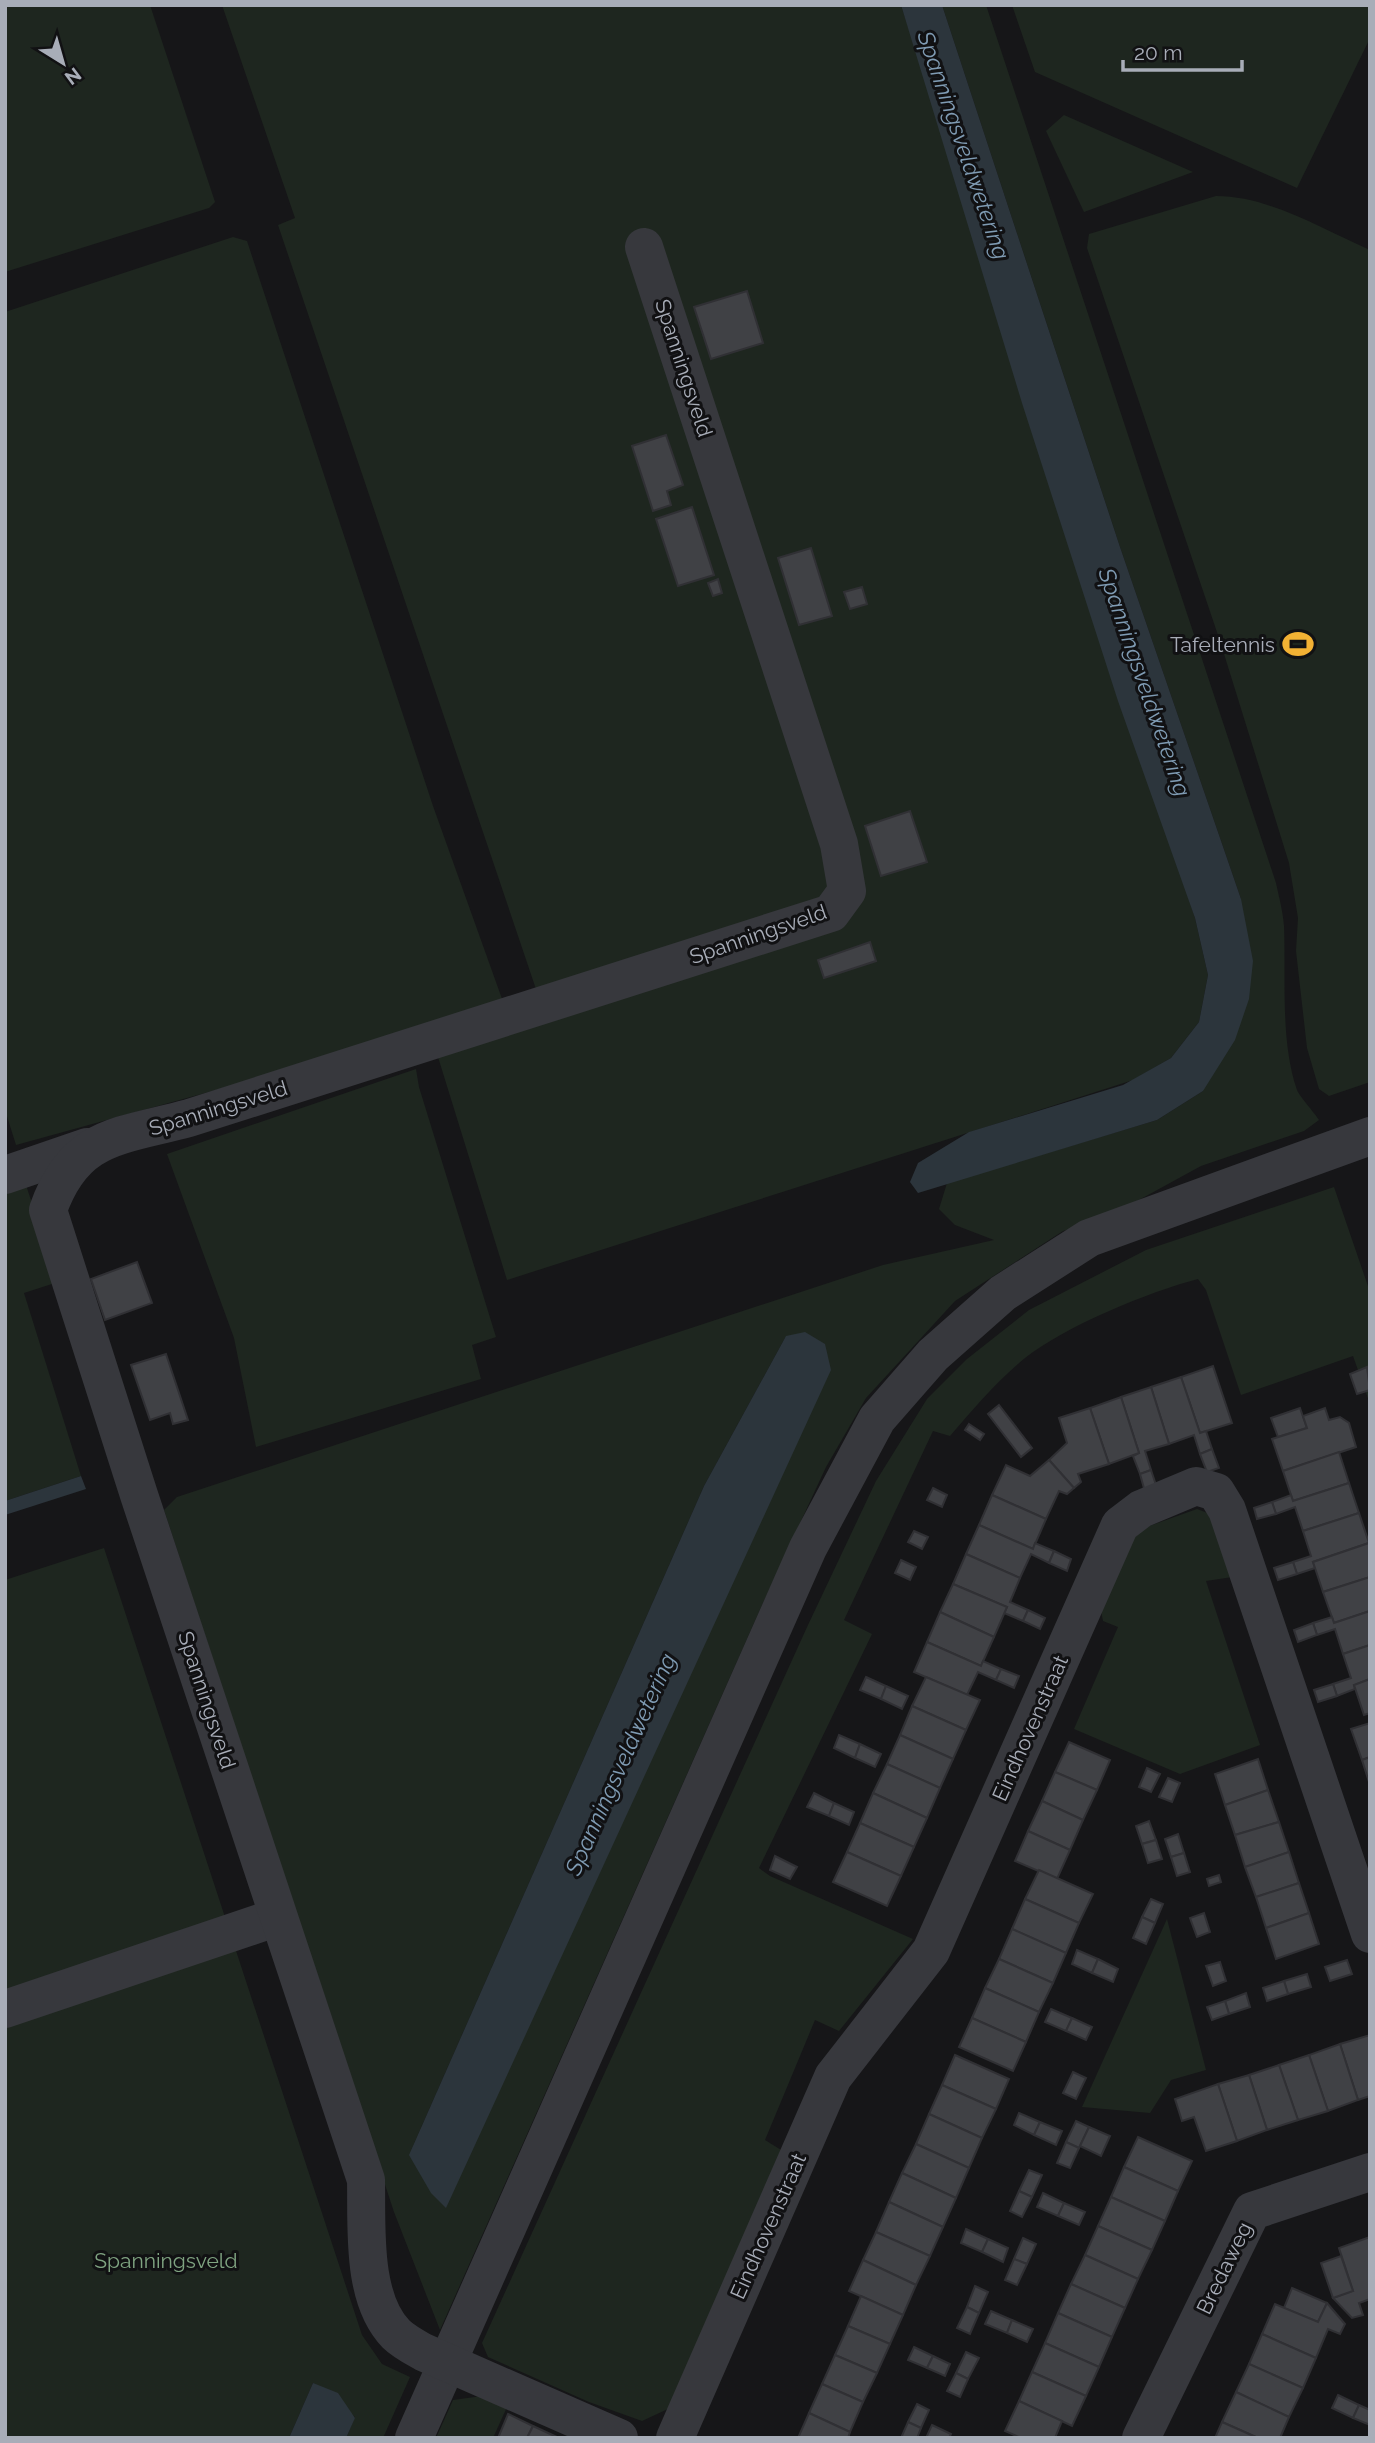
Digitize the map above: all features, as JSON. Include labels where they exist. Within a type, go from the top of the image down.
[{"type":"street","name":"Spanningsveld","points":[[5,1175],[831,913],[847,891],[839,844],[644,247]]},
{"type":"street","points":[[414,2438],[808,1548],[877,1419],[933,1355],[1003,1293],[1089,1238],[1370,1136]]},
{"type":"street","name":"Spanningsveld","points":[[96,1144],[72,1162],[57,1183],[48,1210],[366,2180],[367,2256],[383,2318],[397,2335],[423,2352],[449,2361],[619,2438]]},
{"type":"street","name":"Eindhovenstraat","points":[[675,2438],[833,2077],[930,1951],[1120,1525],[1140,1509],[1196,1486],[1216,1492],[1227,1510],[1370,1934]]},
{"type":"street","points":[[5,2009],[278,1917]]},
{"type":"street","name":"Bredaweg","points":[[1141,2438],[1252,2211],[1370,2172]]},
{"type":"green space","points":[[5,5],[150,5],[215,202],[209,208],[5,272]]},
{"type":"green space","points":[[222,5],[901,5],[1195,918],[1208,975],[1199,1022],[1171,1058],[1133,1080],[507,1280],[438,1057],[539,998],[278,225],[295,218]]},
{"type":"green space","points":[[942,5],[986,5],[1276,883],[1284,926],[1288,1051],[1297,1090],[1319,1120],[1304,1131],[1201,1166],[1104,1219],[1063,1231],[955,1301],[866,1398],[826,1467],[763,1603],[440,2330],[394,2212],[164,1510],[177,1497],[883,1265],[994,1240],[955,1225],[939,1209],[947,1183],[1157,1120],[1203,1091],[1241,899],[1120,547]],"holes":[[[786,1336],[409,2155],[704,1486]]]},
{"type":"green space","points":[[1012,5],[1370,5],[1370,38],[1297,188],[1035,72]]},
{"type":"green space","points":[[1064,115],[1193,172],[1084,212],[1046,131]]},
{"type":"green space","points":[[1216,196],[1256,201],[1370,250],[1370,1082],[1329,1096],[1319,1089],[1307,1048],[1296,951],[1298,918],[1289,863],[1220,641],[1087,248],[1089,234]]},
{"type":"green space","points":[[233,237],[247,241],[433,806],[506,1010],[16,1145],[5,1110],[5,312]]},
{"type":"green space","points":[[416,1069],[419,1087],[496,1337],[472,1345],[481,1379],[256,1447],[234,1338],[167,1154]]},
{"type":"green space","points":[[25,1182],[58,1282],[24,1293],[81,1476],[5,1501],[5,1189]]},
{"type":"green space","points":[[1334,1187],[1370,1292],[1370,1404],[1353,1356],[1241,1395],[1206,1290],[1198,1279],[1132,1301],[1062,1334],[1015,1367],[950,1436],[933,1431],[844,1620],[872,1634],[759,1868],[770,1876],[913,1939],[839,2031],[815,2020],[765,2140],[786,2153],[670,2408],[642,2421],[589,2402],[488,2357],[482,2343],[808,1625],[876,1481],[927,1399],[967,1359],[1029,1310],[1146,1250]]},
{"type":"green space","points":[[1197,1509],[1221,1518],[1239,1576],[1206,1581],[1260,1745],[1180,1774],[1074,1729],[1118,1627],[1103,1621],[1099,1600],[1138,1530]]},
{"type":"green space","name":"Spanningsveld","points":[[104,1548],[362,2335],[382,2364],[410,2377],[383,2438],[346,2438],[355,2417],[313,2383],[289,2438],[5,2438],[5,1580]]},
{"type":"green space","points":[[1167,1919],[1206,2070],[1171,2080],[1150,2113],[1082,2107]]},
{"type":"green space","points":[[482,2396],[507,2407],[493,2438],[436,2438],[453,2400]]},
{"type":"water","name":"Spanningsveldwetering","points":[[901,5],[942,5],[1120,547],[1241,899],[1253,961],[1249,999],[1235,1040],[1203,1091],[1157,1120],[918,1193],[910,1182],[918,1163],[969,1132],[1123,1085],[1171,1058],[1199,1022],[1208,975],[1195,918],[1118,701],[1022,403]]},
{"type":"water","name":"Spanningsveldwetering","points":[[805,1332],[825,1344],[831,1370],[446,2208],[431,2193],[409,2155],[704,1486],[786,1336]]},
{"type":"water","points":[[81,1476],[86,1489],[5,1515],[5,1501]]},
{"type":"water","points":[[313,2383],[338,2393],[355,2418],[346,2438],[289,2438]]},
{"type":"building","points":[[747,291],[763,343],[711,359],[694,307]]},
{"type":"building","points":[[666,435],[683,485],[667,491],[671,505],[653,511],[632,446]]},
{"type":"building","points":[[692,507],[714,575],[678,586],[656,519]]},
{"type":"building","points":[[811,548],[832,616],[799,625],[778,558]]},
{"type":"building","points":[[718,579],[722,593],[713,596],[708,583]]},
{"type":"building","points":[[862,587],[867,604],[850,609],[844,592]]},
{"type":"building","points":[[910,811],[927,862],[881,876],[865,826]]},
{"type":"building","points":[[870,942],[876,961],[824,978],[818,960]]},
{"type":"building","points":[[137,1262],[152,1303],[105,1320],[91,1279]]},
{"type":"building","points":[[166,1354],[188,1420],[173,1424],[170,1413],[150,1420],[131,1365]]},
{"type":"building","points":[[1213,1366],[1232,1423],[1200,1433],[1181,1377]]},
{"type":"building","points":[[1367,1367],[1370,1390],[1357,1394],[1350,1374]]},
{"type":"building","points":[[1181,1377],[1200,1433],[1206,1431],[1212,1449],[1200,1454],[1194,1435],[1169,1444],[1151,1387]]},
{"type":"building","points":[[1151,1387],[1169,1444],[1145,1451],[1151,1470],[1140,1474],[1133,1456],[1139,1453],[1121,1397]]},
{"type":"building","points":[[1121,1397],[1139,1453],[1109,1464],[1090,1408]]},
{"type":"building","points":[[999,1405],[1032,1448],[1021,1457],[988,1414]]},
{"type":"building","points":[[1090,1408],[1109,1464],[1078,1474],[1081,1482],[1074,1488],[1049,1460],[1067,1443],[1059,1418]]},
{"type":"building","points":[[1300,1408],[1307,1428],[1278,1437],[1271,1418]]},
{"type":"building","points":[[1325,1408],[1329,1420],[1340,1417],[1349,1423],[1356,1447],[1283,1471],[1272,1439],[1307,1428],[1303,1416]]},
{"type":"building","points":[[969,1424],[984,1434],[980,1440],[965,1430]]},
{"type":"building","points":[[1212,1449],[1219,1468],[1207,1472],[1200,1454]]},
{"type":"building","points":[[1339,1452],[1349,1483],[1293,1501],[1283,1471]]},
{"type":"building","points":[[1049,1460],[1074,1488],[1067,1494],[1059,1491],[1046,1519],[992,1495],[1006,1465],[1030,1476]]},
{"type":"building","points":[[1151,1470],[1157,1488],[1145,1492],[1140,1474]]},
{"type":"building","points":[[1349,1483],[1359,1513],[1303,1531],[1295,1507],[1276,1514],[1272,1502],[1291,1495],[1293,1501]]},
{"type":"building","points":[[933,1488],[947,1495],[942,1507],[927,1500]]},
{"type":"building","points":[[992,1495],[1046,1519],[1033,1549],[979,1525]]},
{"type":"building","points":[[1272,1502],[1276,1514],[1257,1519],[1254,1508]]},
{"type":"building","points":[[1359,1513],[1369,1543],[1313,1562],[1315,1568],[1297,1574],[1293,1562],[1311,1556],[1303,1531]]},
{"type":"building","points":[[979,1525],[1033,1549],[1035,1543],[1054,1551],[1049,1563],[1031,1554],[1020,1578],[966,1554]]},
{"type":"building","points":[[914,1531],[928,1537],[922,1549],[908,1542]]},
{"type":"building","points":[[1369,1543],[1370,1577],[1323,1592],[1313,1562]]},
{"type":"building","points":[[1054,1551],[1071,1559],[1067,1571],[1049,1563]]},
{"type":"building","points":[[966,1554],[1020,1578],[1010,1602],[1028,1610],[1023,1621],[1004,1613],[1007,1607],[953,1584]]},
{"type":"building","points":[[901,1560],[916,1567],[910,1580],[895,1573]]},
{"type":"building","points":[[1293,1562],[1297,1574],[1278,1580],[1274,1568]]},
{"type":"building","points":[[1370,1577],[1370,1611],[1334,1623],[1323,1592]]},
{"type":"building","points":[[953,1584],[1007,1607],[994,1637],[940,1612]]},
{"type":"building","points":[[1028,1610],[1045,1618],[1040,1629],[1023,1621]]},
{"type":"building","points":[[1370,1611],[1370,1645],[1343,1654],[1335,1629],[1317,1635],[1313,1623],[1332,1617],[1334,1623]]},
{"type":"building","points":[[940,1612],[994,1637],[981,1666],[927,1642]]},
{"type":"building","points":[[1313,1623],[1317,1635],[1298,1642],[1294,1630]]},
{"type":"building","points":[[927,1642],[981,1666],[983,1661],[1001,1669],[996,1680],[978,1672],[967,1695],[914,1672]]},
{"type":"building","points":[[1370,1645],[1370,1679],[1337,1696],[1333,1684],[1351,1678],[1343,1654]]},
{"type":"building","points":[[1001,1669],[1019,1676],[1014,1688],[996,1680]]},
{"type":"building","points":[[866,1677],[886,1686],[881,1699],[860,1690]]},
{"type":"building","points":[[926,1677],[980,1700],[966,1730],[912,1706]]},
{"type":"building","points":[[1370,1679],[1370,1713],[1364,1715],[1354,1685]]},
{"type":"building","points":[[1333,1684],[1337,1696],[1318,1702],[1314,1690]]},
{"type":"building","points":[[886,1686],[908,1696],[902,1709],[881,1699]]},
{"type":"building","points":[[912,1706],[966,1730],[953,1759],[900,1735]]},
{"type":"building","points":[[1370,1723],[1370,1757],[1362,1760],[1351,1729]]},
{"type":"building","points":[[839,1735],[860,1744],[855,1758],[834,1748]]},
{"type":"building","points":[[900,1735],[953,1759],[940,1788],[887,1764]]},
{"type":"building","points":[[1069,1742],[1110,1760],[1097,1790],[1055,1772]]},
{"type":"building","points":[[860,1744],[881,1754],[875,1767],[855,1758]]},
{"type":"building","points":[[1370,1757],[1370,1785],[1362,1760]]},
{"type":"building","points":[[1258,1759],[1268,1790],[1225,1805],[1215,1774]]},
{"type":"building","points":[[887,1764],[940,1788],[927,1818],[873,1793]]},
{"type":"building","points":[[1147,1768],[1160,1774],[1151,1792],[1139,1787]]},
{"type":"building","points":[[1055,1772],[1097,1790],[1083,1820],[1042,1801]]},
{"type":"building","points":[[1168,1778],[1180,1783],[1172,1802],[1159,1797]]},
{"type":"building","points":[[1268,1790],[1279,1822],[1235,1835],[1225,1805]]},
{"type":"building","points":[[814,1793],[834,1803],[829,1816],[807,1807]]},
{"type":"building","points":[[873,1793],[927,1818],[914,1847],[860,1823]]},
{"type":"building","points":[[1042,1801],[1083,1820],[1070,1850],[1028,1831]]},
{"type":"building","points":[[834,1803],[854,1812],[849,1825],[829,1816]]},
{"type":"building","points":[[1149,1821],[1156,1840],[1142,1844],[1136,1826]]},
{"type":"building","points":[[1279,1822],[1289,1852],[1245,1867],[1235,1835]]},
{"type":"building","points":[[860,1823],[914,1847],[901,1876],[847,1852]]},
{"type":"building","points":[[1028,1831],[1070,1850],[1057,1879],[1015,1861]]},
{"type":"building","points":[[1178,1834],[1184,1853],[1171,1857],[1165,1839]]},
{"type":"building","points":[[1156,1840],[1162,1859],[1148,1863],[1142,1844]]},
{"type":"building","points":[[847,1852],[901,1876],[887,1906],[833,1882]]},
{"type":"building","points":[[1289,1852],[1299,1883],[1256,1897],[1245,1867]]},
{"type":"building","points":[[1184,1853],[1190,1872],[1177,1876],[1171,1857]]},
{"type":"building","points":[[775,1856],[797,1867],[790,1879],[770,1870]]},
{"type":"building","points":[[1039,1870],[1093,1894],[1079,1923],[1025,1899]]},
{"type":"building","points":[[1219,1875],[1221,1882],[1209,1886],[1207,1879]]},
{"type":"building","points":[[1299,1883],[1309,1913],[1266,1928],[1256,1897]]},
{"type":"building","points":[[1025,1899],[1079,1923],[1066,1953],[1012,1929]]},
{"type":"building","points":[[1151,1899],[1163,1904],[1155,1923],[1142,1917]]},
{"type":"building","points":[[1204,1913],[1210,1932],[1197,1937],[1190,1918]]},
{"type":"building","points":[[1309,1913],[1319,1944],[1276,1959],[1266,1928]]},
{"type":"building","points":[[1142,1917],[1155,1923],[1146,1944],[1133,1938]]},
{"type":"building","points":[[1012,1929],[1066,1953],[1053,1983],[999,1959]]},
{"type":"building","points":[[1077,1950],[1098,1959],[1092,1973],[1072,1964]]},
{"type":"building","points":[[999,1959],[1053,1983],[1039,2012],[985,1988]]},
{"type":"building","points":[[1098,1959],[1118,1969],[1113,1982],[1092,1973]]},
{"type":"building","points":[[1347,1960],[1352,1974],[1330,1981],[1325,1967]]},
{"type":"building","points":[[1220,1962],[1226,1981],[1213,1986],[1206,1966]]},
{"type":"building","points":[[1307,1974],[1311,1987],[1288,1994],[1284,1981]]},
{"type":"building","points":[[1284,1981],[1288,1994],[1267,2001],[1263,1988]]},
{"type":"building","points":[[985,1988],[1039,2012],[1026,2042],[972,2018]]},
{"type":"building","points":[[1246,1993],[1250,2007],[1229,2014],[1225,2001]]},
{"type":"building","points":[[1225,2001],[1229,2014],[1212,2020],[1207,2007]]},
{"type":"building","points":[[1051,2009],[1072,2018],[1066,2031],[1045,2022]]},
{"type":"building","points":[[972,2018],[1026,2042],[1013,2071],[959,2047]]},
{"type":"building","points":[[1072,2018],[1092,2027],[1086,2040],[1066,2031]]},
{"type":"building","points":[[1370,2035],[1370,2096],[1358,2100],[1340,2044]]},
{"type":"building","points":[[1340,2044],[1358,2100],[1328,2111],[1309,2055]]},
{"type":"building","points":[[955,2055],[1009,2079],[996,2109],[942,2085]]},
{"type":"building","points":[[1309,2055],[1328,2111],[1298,2120],[1279,2065]]},
{"type":"building","points":[[1279,2065],[1298,2120],[1267,2130],[1249,2075]]},
{"type":"building","points":[[1073,2072],[1086,2078],[1076,2099],[1063,2093]]},
{"type":"building","points":[[1249,2075],[1267,2130],[1237,2141],[1218,2084]]},
{"type":"building","points":[[1218,2084],[1237,2141],[1206,2151],[1194,2117],[1182,2121],[1175,2099]]},
{"type":"building","points":[[942,2085],[996,2109],[982,2138],[929,2114]]},
{"type":"building","points":[[1019,2113],[1040,2122],[1034,2135],[1014,2125]]},
{"type":"building","points":[[929,2114],[982,2138],[969,2168],[916,2144]]},
{"type":"building","points":[[1076,2121],[1089,2127],[1079,2148],[1066,2142]]},
{"type":"building","points":[[1040,2122],[1062,2131],[1056,2145],[1034,2135]]},
{"type":"building","points":[[1089,2127],[1110,2136],[1101,2156],[1080,2146]]},
{"type":"building","points":[[1138,2137],[1192,2161],[1178,2191],[1124,2167]]},
{"type":"building","points":[[1066,2142],[1079,2148],[1070,2168],[1057,2163]]},
{"type":"building","points":[[916,2144],[969,2168],[956,2198],[902,2173]]},
{"type":"building","points":[[1124,2167],[1178,2191],[1165,2221],[1111,2197]]},
{"type":"building","points":[[1029,2170],[1042,2175],[1032,2197],[1019,2191]]},
{"type":"building","points":[[902,2173],[956,2198],[943,2227],[889,2202]]},
{"type":"building","points":[[1019,2191],[1032,2197],[1022,2217],[1010,2211]]},
{"type":"building","points":[[1043,2193],[1064,2203],[1058,2216],[1037,2207]]},
{"type":"building","points":[[1111,2197],[1165,2221],[1152,2250],[1098,2226]]},
{"type":"building","points":[[889,2202],[943,2227],[930,2256],[876,2232]]},
{"type":"building","points":[[1064,2203],[1085,2212],[1079,2225],[1058,2216]]},
{"type":"building","points":[[1098,2226],[1152,2250],[1138,2279],[1085,2255]]},
{"type":"building","points":[[966,2229],[988,2239],[982,2252],[961,2243]]},
{"type":"building","points":[[876,2232],[930,2256],[916,2285],[863,2260]]},
{"type":"building","points":[[1370,2237],[1370,2299],[1359,2303],[1363,2315],[1352,2318],[1333,2298],[1353,2291],[1339,2248]]},
{"type":"building","points":[[1023,2238],[1036,2244],[1027,2264],[1014,2259]]},
{"type":"building","points":[[988,2239],[1008,2248],[1003,2262],[982,2252]]},
{"type":"building","points":[[1085,2255],[1138,2279],[1125,2308],[1071,2284]]},
{"type":"building","points":[[1341,2256],[1353,2291],[1333,2298],[1321,2263]]},
{"type":"building","points":[[1014,2259],[1027,2264],[1017,2285],[1005,2280]]},
{"type":"building","points":[[863,2260],[916,2285],[903,2315],[849,2291]]},
{"type":"building","points":[[1071,2284],[1125,2308],[1112,2337],[1058,2313]]},
{"type":"building","points":[[975,2286],[988,2292],[979,2313],[967,2307]]},
{"type":"building","points":[[1292,2288],[1327,2303],[1318,2322],[1284,2308]]},
{"type":"building","points":[[861,2296],[903,2315],[890,2344],[848,2326]]},
{"type":"building","points":[[1327,2303],[1345,2324],[1340,2334],[1328,2329],[1316,2358],[1262,2334],[1275,2304],[1318,2322]]},
{"type":"building","points":[[967,2307],[979,2313],[970,2334],[957,2328]]},
{"type":"building","points":[[991,2311],[1012,2320],[1007,2333],[985,2324]]},
{"type":"building","points":[[1058,2313],[1112,2337],[1099,2367],[1045,2343]]},
{"type":"building","points":[[1012,2320],[1033,2329],[1027,2342],[1007,2333]]},
{"type":"building","points":[[848,2326],[890,2344],[877,2373],[835,2355]]},
{"type":"building","points":[[1262,2334],[1316,2358],[1303,2388],[1249,2364]]},
{"type":"building","points":[[1045,2343],[1099,2367],[1086,2396],[1032,2372]]},
{"type":"building","points":[[914,2347],[933,2356],[927,2368],[908,2360]]},
{"type":"building","points":[[966,2352],[979,2358],[968,2379],[956,2373]]},
{"type":"building","points":[[835,2355],[877,2373],[863,2402],[822,2384]]},
{"type":"building","points":[[933,2356],[950,2364],[945,2376],[927,2368]]},
{"type":"building","points":[[1249,2364],[1303,2388],[1289,2417],[1236,2392]]},
{"type":"building","points":[[1032,2372],[1086,2396],[1072,2426],[1019,2401]]},
{"type":"building","points":[[956,2373],[968,2379],[960,2397],[947,2391]]},
{"type":"building","points":[[822,2384],[863,2402],[850,2432],[809,2413]]},
{"type":"building","points":[[1236,2392],[1289,2417],[1280,2438],[1258,2438],[1222,2422]]},
{"type":"building","points":[[1338,2395],[1359,2405],[1353,2418],[1332,2408]]},
{"type":"building","points":[[1019,2401],[1062,2421],[1055,2438],[1021,2438],[1005,2431]]},
{"type":"building","points":[[917,2404],[929,2410],[921,2428],[908,2422]]},
{"type":"building","points":[[1359,2405],[1370,2410],[1370,2425],[1353,2418]]},
{"type":"building","points":[[809,2413],[850,2432],[848,2438],[798,2438]]},
{"type":"building","points":[[508,2414],[533,2426],[527,2438],[498,2438]]},
{"type":"building","points":[[908,2422],[921,2428],[917,2438],[901,2438]]},
{"type":"building","points":[[1222,2422],[1258,2438],[1215,2438]]},
{"type":"building","points":[[932,2425],[951,2434],[949,2438],[926,2438]]},
{"type":"building","points":[[533,2426],[559,2438],[527,2438]]},
{"type":"place","name":"Tafeltennis","points":[[1298,644]]}]
